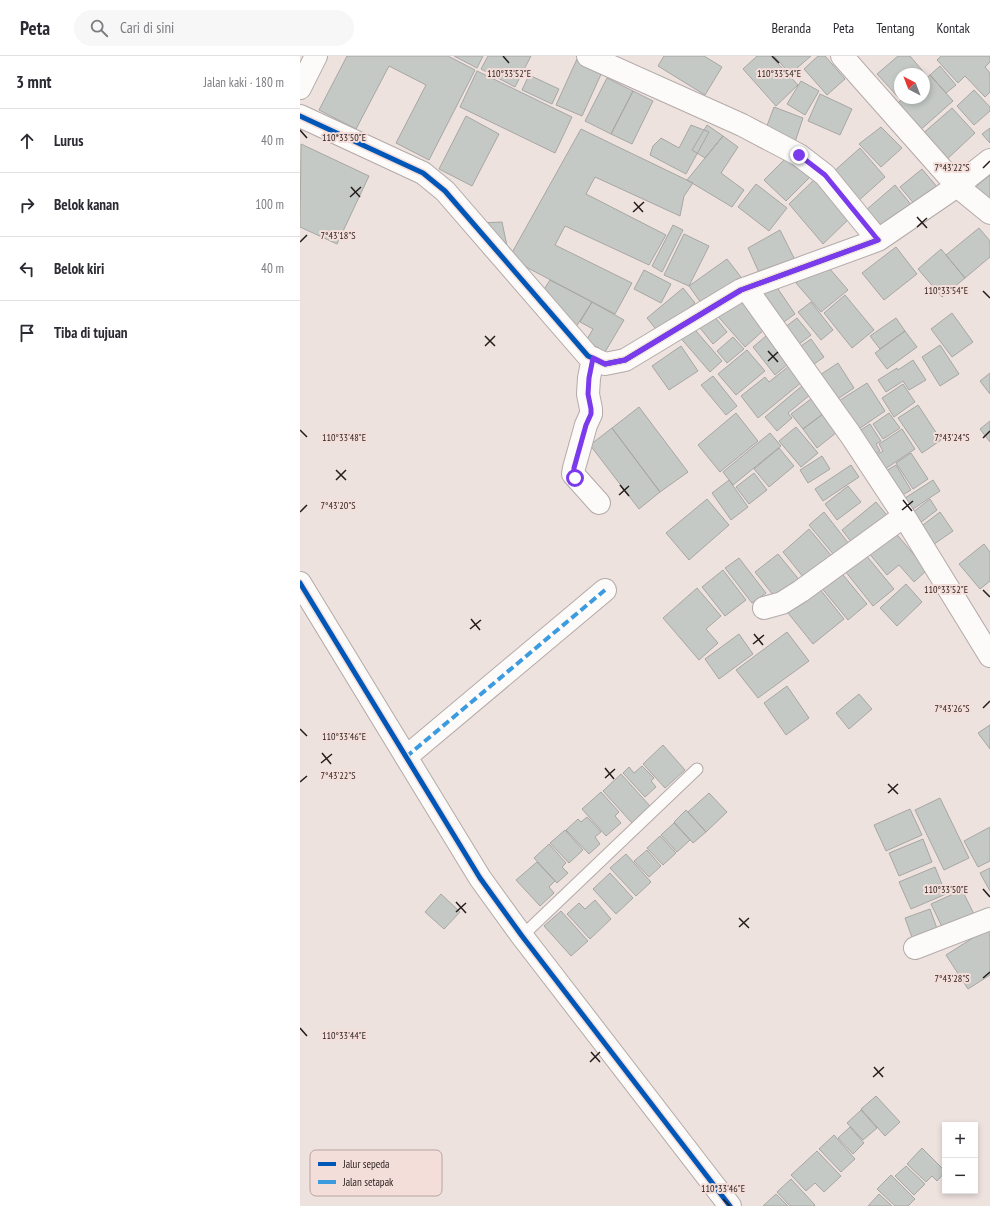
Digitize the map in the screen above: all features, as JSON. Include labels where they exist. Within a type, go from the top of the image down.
[{"type":"main road","points":[[300,88],[316,56]]},
{"type":"main road","points":[[588,56],[742,125],[799,155],[825,175],[878,240]]},
{"type":"main road","points":[[842,56],[956,186],[990,213]]},
{"type":"main road","points":[[300,116],[423,173],[445,191],[588,356],[605,364],[625,360],[746,288],[878,240],[956,186],[990,160]]},
{"type":"main road","points":[[746,288],[850,434],[904,516],[984,629],[990,656]]},
{"type":"main road","points":[[593,358],[589,378],[588,394],[591,414],[578,453],[574,474],[599,503]]},
{"type":"main road","points":[[764,608],[782,603],[801,591],[904,516]]},
{"type":"main road","points":[[300,583],[480,878],[522,936],[730,1206]]},
{"type":"main road","points":[[406,757],[605,590]]},
{"type":"main road","points":[[915,948],[990,918]]},
{"type":"lane","points":[[522,936],[697,769]]},
{"type":"building","points":[[347,56],[448,56],[475,70],[429,160],[396,143],[426,85],[389,66],[356,129],[319,110]]},
{"type":"building","points":[[454,56],[483,56],[477,68]]},
{"type":"building","points":[[488,56],[531,56],[515,87],[481,69]]},
{"type":"building","points":[[664,56],[704,56],[722,67],[705,95],[658,66]]},
{"type":"building","points":[[757,56],[771,56],[798,85],[776,106],[743,69]]},
{"type":"building","points":[[774,56],[811,56],[790,74]]},
{"type":"building","points":[[818,56],[825,56],[845,79],[827,95],[804,69]]},
{"type":"building","points":[[898,56],[910,56],[920,68],[894,68],[894,93],[877,74]]},
{"type":"building","points":[[941,56],[990,56],[990,62],[985,67],[990,73],[990,92],[985,97],[965,76],[958,83],[937,60]]},
{"type":"building","points":[[577,59],[603,70],[582,116],[556,105]]},
{"type":"building","points":[[940,66],[956,85],[946,93],[930,75]]},
{"type":"building","points":[[477,71],[572,117],[555,153],[460,107]]},
{"type":"building","points":[[529,75],[559,89],[552,104],[522,90]]},
{"type":"building","points":[[930,75],[953,101],[918,132],[894,106],[896,104],[930,104]]},
{"type":"building","points":[[607,78],[633,91],[611,134],[585,121]]},
{"type":"building","points":[[801,81],[819,91],[805,115],[787,104]]},
{"type":"building","points":[[974,90],[990,107],[990,111],[974,125],[957,106]]},
{"type":"building","points":[[633,91],[653,101],[632,144],[611,134]]},
{"type":"building","points":[[820,94],[852,109],[840,135],[808,121]]},
{"type":"building","points":[[774,107],[803,118],[795,142],[765,131]]},
{"type":"building","points":[[952,108],[975,133],[944,162],[920,136]]},
{"type":"building","points":[[466,116],[499,134],[472,186],[439,169]]},
{"type":"building","points":[[691,125],[709,132],[686,174],[650,155],[653,146],[661,138],[679,148]]},
{"type":"building","points":[[707,125],[723,136],[705,158],[692,150]]},
{"type":"building","points":[[881,127],[902,148],[881,167],[859,144]]},
{"type":"building","points":[[990,128],[990,143],[982,134]]},
{"type":"building","points":[[581,129],[693,183],[684,196],[680,216],[595,177],[586,194],[666,235],[649,265],[565,226],[555,245],[632,283],[615,314],[509,258]]},
{"type":"building","points":[[723,136],[738,147],[721,173],[744,190],[732,207],[687,180]]},
{"type":"building","points":[[301,144],[369,176],[337,244],[300,227]]},
{"type":"building","points":[[860,148],[885,177],[857,202],[832,173]]},
{"type":"building","points":[[788,156],[810,177],[786,201],[764,180]]},
{"type":"building","points":[[922,169],[938,188],[916,206],[900,187]]},
{"type":"building","points":[[990,175],[990,207],[974,188]]},
{"type":"building","points":[[817,177],[853,215],[823,244],[789,204]]},
{"type":"building","points":[[756,184],[787,208],[769,231],[738,207]]},
{"type":"building","points":[[895,185],[913,207],[884,233],[865,211]]},
{"type":"building","points":[[502,222],[507,246],[478,223]]},
{"type":"building","points":[[673,225],[683,230],[662,272],[652,266]]},
{"type":"building","points":[[979,228],[990,241],[990,257],[965,278],[946,255]]},
{"type":"building","points":[[780,230],[795,260],[761,277],[748,248]]},
{"type":"building","points":[[684,234],[709,246],[689,286],[664,275]]},
{"type":"building","points":[[896,247],[917,274],[884,300],[862,273]]},
{"type":"building","points":[[941,249],[965,278],[942,297],[918,269]]},
{"type":"building","points":[[727,259],[744,281],[704,307],[689,286]]},
{"type":"building","points":[[823,261],[848,290],[821,312],[796,283]]},
{"type":"building","points":[[644,270],[671,284],[661,303],[634,289]]},
{"type":"building","points":[[550,280],[592,302],[574,330],[534,305]]},
{"type":"building","points":[[774,283],[795,314],[777,327],[756,296]]},
{"type":"building","points":[[683,288],[695,303],[659,333],[647,318]]},
{"type":"building","points":[[737,294],[766,328],[745,347],[715,313]]},
{"type":"building","points":[[845,295],[874,330],[852,348],[824,313]]},
{"type":"building","points":[[592,302],[624,320],[605,352],[586,341],[593,329],[580,322]]},
{"type":"building","points":[[811,302],[833,330],[821,340],[798,312]]},
{"type":"building","points":[[710,311],[727,332],[713,344],[696,323]]},
{"type":"building","points":[[952,313],[973,342],[952,357],[931,329]]},
{"type":"building","points":[[797,318],[811,335],[794,348],[780,331]]},
{"type":"building","points":[[896,318],[905,331],[880,349],[870,336]]},
{"type":"building","points":[[690,324],[722,361],[710,372],[678,335]]},
{"type":"building","points":[[905,331],[917,347],[887,369],[875,353]]},
{"type":"building","points":[[766,336],[788,364],[775,375],[753,347]]},
{"type":"building","points":[[733,337],[744,349],[727,363],[717,351]]},
{"type":"building","points":[[811,339],[824,357],[807,369],[795,350]]},
{"type":"building","points":[[940,345],[959,374],[940,386],[922,357]]},
{"type":"building","points":[[681,346],[698,371],[669,390],[652,366]]},
{"type":"building","points":[[747,350],[765,371],[736,395],[718,374]]},
{"type":"building","points":[[913,360],[926,380],[909,390],[903,381],[886,392],[878,380],[897,368],[898,370]]},
{"type":"building","points":[[838,363],[854,388],[833,402],[817,377]]},
{"type":"building","points":[[789,366],[802,382],[758,418],[741,396],[765,377],[769,382]]},
{"type":"building","points":[[990,373],[990,394],[980,381]]},
{"type":"building","points":[[713,376],[737,406],[726,415],[701,385]]},
{"type":"building","points":[[867,383],[885,411],[853,433],[834,404]]},
{"type":"building","points":[[903,384],[915,402],[894,417],[882,398]]},
{"type":"building","points":[[803,385],[811,394],[788,413],[792,418],[777,431],[765,417]]},
{"type":"building","points":[[811,399],[823,414],[803,429],[791,414]]},
{"type":"building","points":[[918,405],[941,440],[922,453],[898,418]]},
{"type":"building","points":[[639,407],[688,472],[660,492],[612,428]]},
{"type":"building","points":[[736,413],[758,441],[720,472],[698,445]]},
{"type":"building","points":[[889,413],[900,428],[883,439],[873,424]]},
{"type":"building","points":[[823,414],[837,432],[817,448],[803,429]]},
{"type":"building","points":[[990,421],[990,442],[980,429]]},
{"type":"building","points":[[870,424],[881,441],[876,444],[880,451],[868,459],[853,435]]},
{"type":"building","points":[[796,427],[818,453],[801,467],[779,441]]},
{"type":"building","points":[[612,428],[660,492],[639,509],[590,445]]},
{"type":"building","points":[[902,429],[915,449],[879,473],[870,459],[883,451],[879,444]]},
{"type":"building","points":[[770,433],[781,446],[733,485],[723,472]]},
{"type":"building","points":[[779,448],[794,466],[769,487],[754,469]]},
{"type":"building","points":[[911,453],[928,479],[913,489],[896,463]]},
{"type":"building","points":[[822,456],[830,469],[808,483],[800,470]]},
{"type":"building","points":[[851,465],[859,477],[823,501],[815,489]]},
{"type":"building","points":[[896,465],[911,490],[894,500],[879,475]]},
{"type":"building","points":[[754,473],[767,490],[749,504],[736,487]]},
{"type":"building","points":[[729,480],[748,507],[731,520],[712,493]]},
{"type":"building","points":[[933,480],[940,491],[907,513],[899,502]]},
{"type":"building","points":[[848,486],[861,502],[837,520],[825,504]]},
{"type":"building","points":[[707,499],[729,525],[689,560],[666,533]]},
{"type":"building","points":[[930,499],[937,510],[916,526],[908,516]]},
{"type":"building","points":[[876,502],[891,520],[856,548],[842,530]]},
{"type":"building","points":[[824,512],[853,549],[839,561],[809,525]]},
{"type":"building","points":[[940,512],[953,531],[927,549],[915,531]]},
{"type":"building","points":[[809,529],[835,560],[808,583],[783,552]]},
{"type":"building","points":[[893,530],[927,570],[914,582],[899,565],[887,575],[868,552]]},
{"type":"building","points":[[984,544],[990,552],[990,581],[980,589],[959,564]]},
{"type":"building","points":[[778,554],[801,582],[777,600],[755,572]]},
{"type":"building","points":[[865,554],[894,589],[873,606],[845,571]]},
{"type":"building","points":[[739,558],[766,593],[752,603],[725,568]]},
{"type":"building","points":[[723,570],[746,600],[725,616],[702,587]]},
{"type":"building","points":[[839,570],[867,604],[848,620],[820,586]]},
{"type":"building","points":[[906,584],[922,602],[897,626],[880,608]]},
{"type":"building","points":[[697,588],[721,616],[706,629],[718,643],[699,660],[663,618]]},
{"type":"building","points":[[819,588],[844,619],[813,644],[788,613]]},
{"type":"building","points":[[787,632],[809,661],[758,698],[736,670]]},
{"type":"building","points":[[739,634],[753,654],[719,679],[705,659]]},
{"type":"building","points":[[787,686],[809,718],[786,735],[764,703]]},
{"type":"building","points":[[859,694],[872,709],[849,729],[836,713]]},
{"type":"building","points":[[990,725],[990,749],[978,733]]},
{"type":"building","points":[[663,745],[685,770],[665,788],[643,764]]},
{"type":"building","points":[[642,766],[654,778],[651,781],[656,787],[645,797],[623,773],[629,767],[634,773]]},
{"type":"building","points":[[621,774],[650,806],[632,823],[603,791]]},
{"type":"building","points":[[601,792],[619,812],[615,816],[621,823],[606,836],[582,809]]},
{"type":"building","points":[[709,793],[727,812],[706,832],[688,812]]},
{"type":"building","points":[[940,798],[969,858],[944,870],[915,810]]},
{"type":"building","points":[[910,809],[922,835],[886,851],[874,825]]},
{"type":"building","points":[[686,810],[706,832],[693,843],[674,822]]},
{"type":"building","points":[[587,817],[601,832],[595,837],[600,844],[589,854],[566,830],[578,819],[581,822]]},
{"type":"building","points":[[674,823],[690,840],[677,852],[661,835]]},
{"type":"building","points":[[990,827],[990,861],[978,867],[964,841]]},
{"type":"building","points":[[565,830],[583,850],[569,863],[550,843]]},
{"type":"building","points":[[660,836],[676,853],[663,865],[647,848]]},
{"type":"building","points":[[923,839],[932,862],[899,876],[889,853]]},
{"type":"building","points":[[549,844],[566,863],[562,867],[568,873],[557,883],[534,858]]},
{"type":"building","points":[[647,850],[661,866],[649,877],[634,861]]},
{"type":"building","points":[[626,854],[651,882],[636,896],[610,868]]},
{"type":"building","points":[[537,862],[555,881],[549,887],[554,893],[540,906],[516,880]]},
{"type":"building","points":[[935,867],[946,894],[911,909],[899,882]]},
{"type":"building","points":[[990,868],[990,891],[980,873]]},
{"type":"building","points":[[610,873],[633,898],[616,914],[593,889]]},
{"type":"building","points":[[962,890],[976,918],[945,933],[931,904]]},
{"type":"building","points":[[441,894],[460,912],[444,929],[425,912]]},
{"type":"building","points":[[595,900],[611,919],[590,939],[567,914],[579,903],[585,909]]},
{"type":"building","points":[[930,909],[939,934],[914,943],[905,918]]},
{"type":"building","points":[[561,911],[588,941],[571,956],[544,926]]},
{"type":"building","points":[[990,927],[990,975],[968,989],[946,955]]},
{"type":"building","points":[[876,1096],[900,1122],[885,1136],[861,1109]]},
{"type":"building","points":[[861,1110],[877,1128],[863,1140],[847,1123]]},
{"type":"building","points":[[850,1127],[864,1143],[853,1154],[838,1138]]},
{"type":"building","points":[[834,1135],[855,1159],[841,1172],[819,1149]]},
{"type":"building","points":[[922,1148],[942,1168],[942,1175],[937,1181],[932,1176],[926,1182],[907,1164]]},
{"type":"building","points":[[817,1151],[841,1176],[824,1192],[815,1183],[806,1191],[791,1175]]},
{"type":"building","points":[[906,1166],[925,1184],[914,1195],[895,1176]]},
{"type":"building","points":[[891,1175],[915,1199],[908,1206],[895,1206],[877,1189]]},
{"type":"building","points":[[791,1179],[815,1205],[814,1206],[790,1206],[777,1192]]},
{"type":"building","points":[[776,1194],[788,1206],[763,1206]]},
{"type":"building","points":[[879,1194],[892,1206],[868,1206]]},
{"type":"marked path","points":[[406,757],[605,590]]},
{"type":"cycle path","points":[[300,116],[423,173],[445,191],[588,356],[605,364],[625,360],[741,290],[878,240]]},
{"type":"cycle path","points":[[300,583],[480,878],[522,936],[730,1206]]},
{"type":"route","points":[[575,478],[573,472],[586,425],[591,414],[588,394],[589,378],[593,358],[605,364],[625,360],[741,290],[878,240],[825,175],[799,155]]}]
